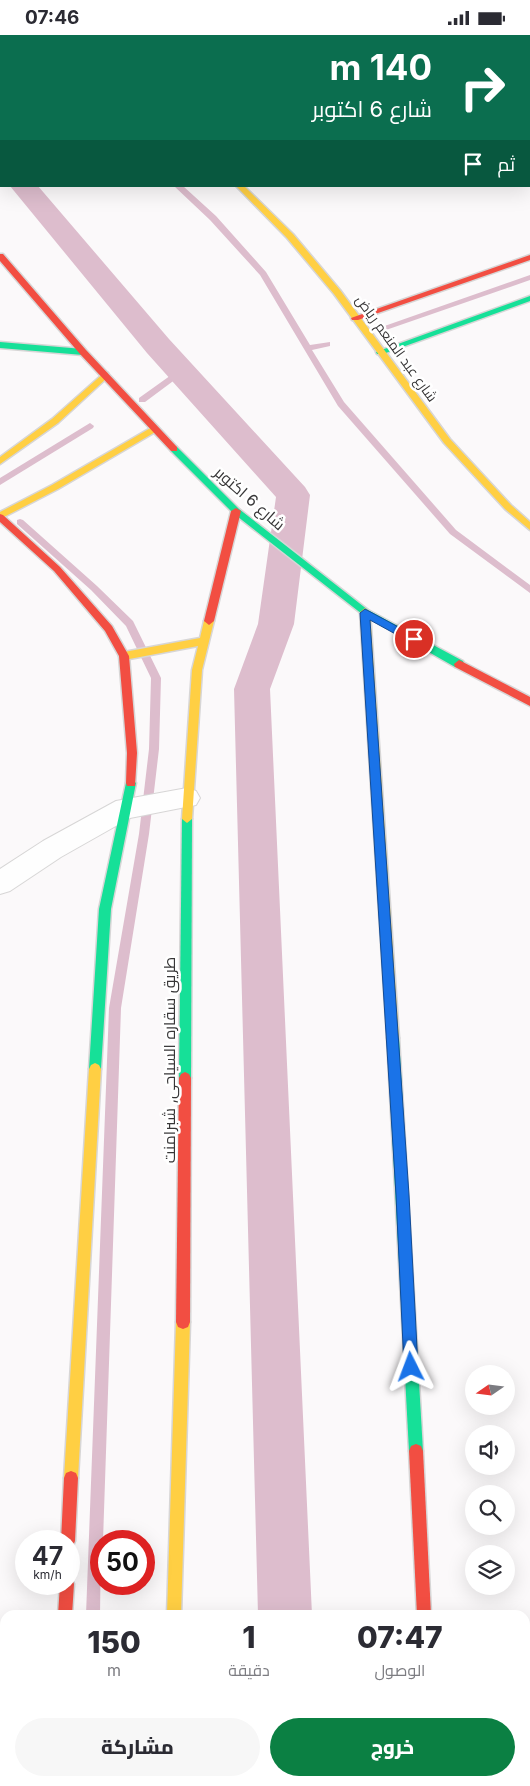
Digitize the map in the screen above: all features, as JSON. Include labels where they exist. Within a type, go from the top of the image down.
[{"type":"main road","name":"شارع عبد المنعم رياض","points":[[241,187],[290,236],[356,317],[447,441],[508,507],[530,527]]},
{"type":"main road","name":"شارع 6 اكتوبر","points":[[0,256],[104,375],[154,429],[236,511],[365,613],[530,701]]},
{"type":"main road","points":[[356,317],[530,257]]},
{"type":"main road","points":[[380,352],[530,298]]},
{"type":"main road","points":[[0,345],[83,352]]},
{"type":"main road","points":[[0,461],[30,443],[67,412],[104,375]]},
{"type":"main road","points":[[68,1530],[75,1382],[105,909],[142,805],[131,788],[132,753],[124,657],[109,629],[84,598],[50,562],[0,517],[154,429]]},
{"type":"main road","name":"طريق سقاره السياحى, شبرامنت","points":[[174,1610],[183,1330],[187,798],[197,670],[236,511]]},
{"type":"main road","points":[[365,613],[403,1195],[424,1610]]},
{"type":"main road","points":[[124,657],[136,653],[203,641]]},
{"type":"main road","points":[[65,1610],[66,1595]]},
{"type":"street","points":[[0,883],[52,849],[142,805],[187,798]]},
{"type":"waterway","points":[[24,187],[158,346],[293,495],[276,624],[252,689],[285,1610]]},
{"type":"waterway","points":[[179,187],[213,218],[263,274],[307,348]]},
{"type":"waterway","points":[[380,329],[530,277]]},
{"type":"waterway","points":[[307,348],[327,344]]},
{"type":"waterway","points":[[307,348],[341,404],[453,532],[530,590]]},
{"type":"waterway","points":[[142,400],[181,371]]},
{"type":"waterway","points":[[0,482],[90,426]]},
{"type":"waterway","points":[[20,522],[94,588],[130,624],[156,678],[154,749],[144,834],[115,1008],[93,1610]]},
{"type":"traffic: fast","points":[[380,352],[530,298]]},
{"type":"traffic: fast","points":[[0,345],[83,352]]},
{"type":"traffic: fast","points":[[174,449],[236,511],[365,612],[459,664]]},
{"type":"traffic: fast","points":[[95,1069],[105,909],[131,783]]},
{"type":"traffic: fast","points":[[185,1078],[187,819]]},
{"type":"traffic: fast","points":[[393,1038],[416,1451]]},
{"type":"traffic: slow","points":[[241,187],[290,236],[337,292],[447,441],[508,507],[530,527]]},
{"type":"traffic: slow","points":[[0,461],[55,421],[105,375]]},
{"type":"traffic: slow","points":[[0,516],[55,487],[154,429]]},
{"type":"traffic: slow","points":[[365,612],[393,1038]]},
{"type":"traffic: slow","points":[[187,819],[197,670],[209,621]]},
{"type":"traffic: slow","points":[[124,656],[203,641]]},
{"type":"traffic: slow","points":[[71,1478],[95,1069]]},
{"type":"traffic: slow","points":[[174,1610],[183,1322]]},
{"type":"traffic: jam","points":[[0,256],[83,352],[174,449]]},
{"type":"traffic: jam","points":[[355,318],[530,257]]},
{"type":"traffic: jam","points":[[209,621],[236,511]]},
{"type":"traffic: jam","points":[[0,517],[57,569],[109,629],[124,656],[132,753],[131,783]]},
{"type":"traffic: jam","points":[[459,664],[530,702]]},
{"type":"traffic: jam","points":[[183,1322],[185,1078]]},
{"type":"traffic: jam","points":[[416,1451],[424,1610]]},
{"type":"traffic: jam","points":[[69,1530],[71,1478]]},
{"type":"traffic: jam","points":[[65,1610],[66,1595]]},
{"type":"route","points":[[411,1367],[403,1195],[365,613],[414,639]]}]
